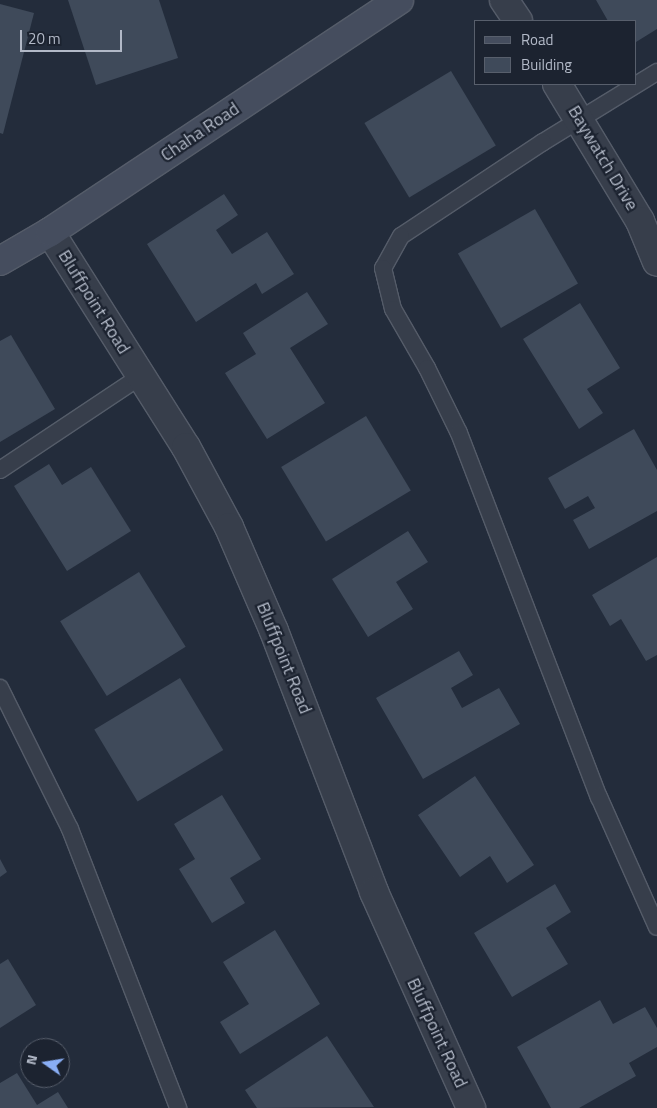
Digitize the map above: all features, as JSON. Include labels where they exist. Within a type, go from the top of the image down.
[{"type":"street","name":"Chaha Road","points":[[0,261],[50,232],[399,0]]},
{"type":"street","points":[[504,0],[517,20]]},
{"type":"street","name":"Baywatch Drive","points":[[559,85],[640,221],[657,262]]},
{"type":"street","name":"Bluffpoint Road","points":[[50,232],[186,447],[228,527],[274,631],[374,892],[471,1108]]},
{"type":"lane","points":[[637,85],[657,72]]},
{"type":"lane","points":[[637,85],[581,121],[543,142],[401,236],[383,268],[393,309],[428,368],[459,433],[599,797],[657,927]]},
{"type":"lane","points":[[0,470],[141,376]]},
{"type":"lane","points":[[0,688],[70,830],[178,1108]]},
{"type":"building","points":[[68,0],[159,0],[178,58],[96,85]]},
{"type":"building","points":[[596,0],[657,0],[657,29],[637,41],[637,20],[607,20]]},
{"type":"building","points":[[0,4],[34,13],[3,134],[0,133]]},
{"type":"building","points":[[451,71],[496,146],[409,198],[364,123]]},
{"type":"building","points":[[224,194],[238,215],[216,230],[232,254],[267,232],[294,274],[262,294],[256,283],[196,322],[147,244]]},
{"type":"building","points":[[535,209],[578,283],[501,328],[458,254]]},
{"type":"building","points":[[307,292],[328,324],[290,348],[325,403],[267,439],[225,373],[256,354],[243,333]]},
{"type":"building","points":[[580,303],[620,368],[587,389],[603,413],[579,429],[523,339]]},
{"type":"building","points":[[11,335],[55,409],[0,442],[0,341]]},
{"type":"building","points":[[366,416],[411,491],[326,542],[281,467]]},
{"type":"building","points":[[634,429],[657,470],[657,511],[589,549],[573,520],[595,508],[588,496],[565,509],[548,478]]},
{"type":"building","points":[[49,464],[62,485],[91,467],[131,531],[67,571],[14,486]]},
{"type":"building","points":[[408,531],[428,562],[396,582],[413,609],[368,637],[332,579]]},
{"type":"building","points":[[657,557],[657,655],[646,661],[621,619],[610,626],[592,595]]},
{"type":"building","points":[[139,572],[186,647],[107,696],[60,621]]},
{"type":"building","points":[[459,651],[473,675],[451,688],[462,708],[499,688],[520,724],[423,779],[376,698]]},
{"type":"building","points":[[180,678],[223,750],[138,802],[94,730]]},
{"type":"building","points":[[475,776],[534,865],[507,883],[490,856],[460,877],[418,815]]},
{"type":"building","points":[[222,795],[261,859],[230,878],[245,903],[212,923],[179,869],[195,859],[174,824]]},
{"type":"building","points":[[0,859],[7,872],[0,877]]},
{"type":"building","points":[[555,884],[571,912],[546,928],[568,964],[512,997],[474,933]]},
{"type":"building","points":[[275,930],[320,1004],[240,1054],[220,1022],[249,1004],[223,962]]},
{"type":"building","points":[[8,959],[36,1005],[0,1028],[0,964]]},
{"type":"building","points":[[600,1000],[613,1024],[645,1007],[657,1028],[657,1047],[629,1063],[636,1076],[579,1108],[551,1108],[517,1047]]},
{"type":"building","points":[[327,1036],[374,1107],[257,1108],[245,1090]]},
{"type":"building","points":[[17,1073],[20,1078],[20,1088],[26,1088],[37,1105],[58,1092],[68,1108],[0,1108],[0,1083]]}]
